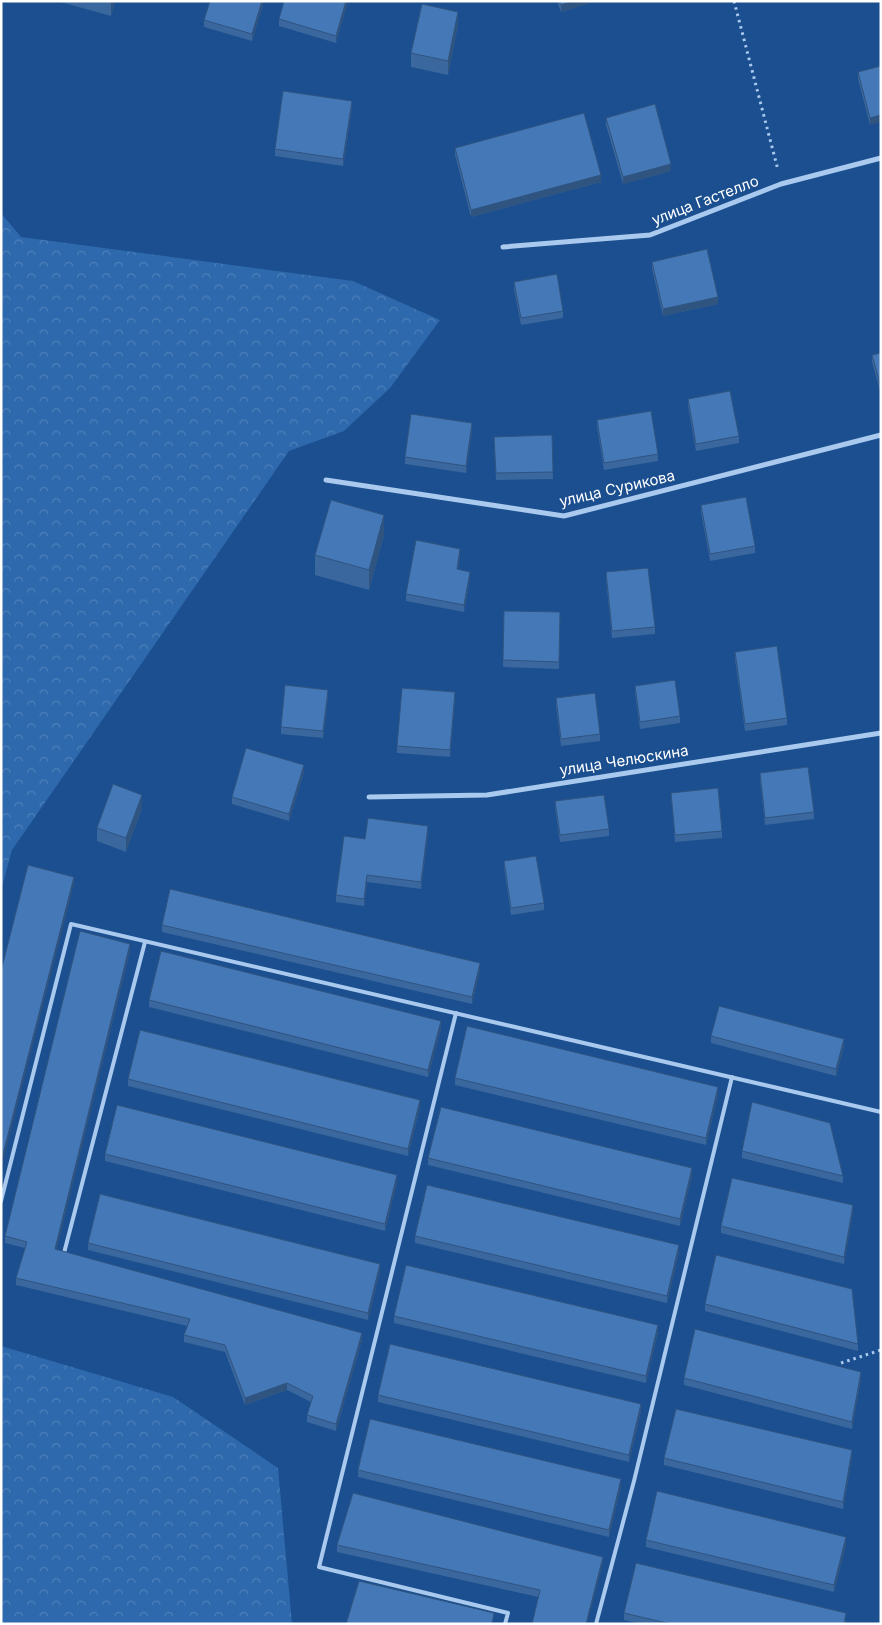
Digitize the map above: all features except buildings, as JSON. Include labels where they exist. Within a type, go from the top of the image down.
[{"type":"street","name":"улица Гастелло","points":[[503,247],[650,235],[781,184],[881,158]]},
{"type":"street","name":"улица Сурикова","points":[[326,480],[564,516],[881,435]]},
{"type":"street","name":"улица Челюскина","points":[[369,797],[487,794],[881,732]]},
{"type":"lane","points":[[1,1202],[71,924],[881,1112]]},
{"type":"lane","points":[[64,1253],[145,942]]},
{"type":"lane","points":[[456,1013],[319,1567],[508,1613],[505,1624]]},
{"type":"lane","points":[[596,1624],[634,1481],[732,1077]]},
{"type":"path","points":[[734,1],[781,184]]},
{"type":"path","points":[[842,1364],[881,1350]]},
{"type":"green space","points":[[1,213],[21,237],[353,281],[440,320],[390,388],[344,431],[289,451],[12,850],[1,890]]},
{"type":"green space","points":[[1,1346],[173,1397],[278,1468],[292,1624],[1,1624]]}]
